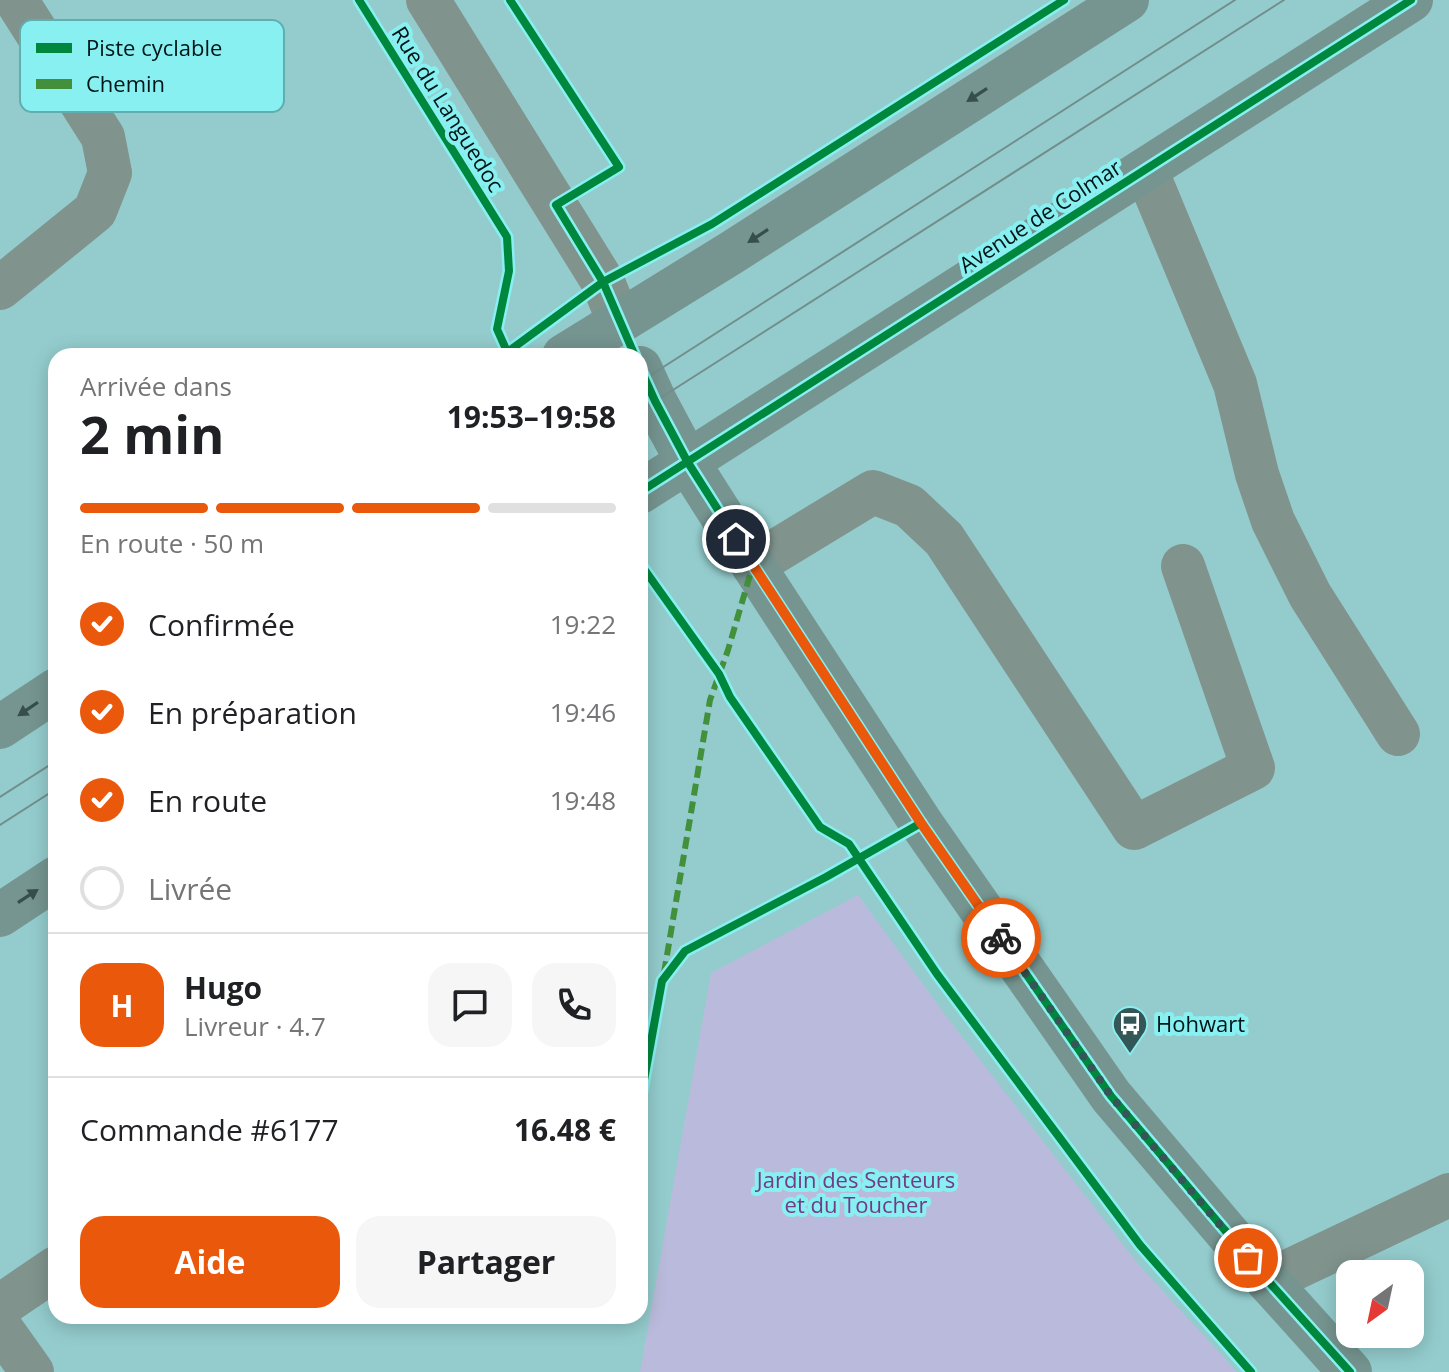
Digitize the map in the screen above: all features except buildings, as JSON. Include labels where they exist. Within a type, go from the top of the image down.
[{"type":"main road","name":"Avenue de Colmar","points":[[648,487],[1411,0]]},
{"type":"main road","points":[[594,348],[627,339],[731,253],[1042,53],[1107,5]]},
{"type":"main road","points":[[648,386],[687,461],[921,823],[1111,1096],[1268,1281],[1350,1372]]},
{"type":"main road","points":[[0,727],[48,695]]},
{"type":"main road","points":[[0,915],[48,883]]},
{"type":"street","points":[[16,0],[29,20]]},
{"type":"street","name":"Rue du Languedoc","points":[[428,0],[603,282],[627,339]]},
{"type":"street","points":[[0,288],[95,211],[110,173],[103,137],[87,112]]},
{"type":"street","points":[[1146,170],[1235,384],[1257,474],[1273,521],[1310,595],[1398,734]]},
{"type":"street","points":[[753,565],[873,492],[909,506],[944,539],[1134,828],[1253,768],[1183,566]]},
{"type":"street","points":[[1268,1281],[1449,1195]]},
{"type":"street","points":[[0,1306],[48,1273]]},
{"type":"street","points":[[0,1327],[32,1372]]},
{"type":"green space","name":"Jardin des Senteurs et du Toucher","points":[[858,895],[946,1016],[1138,1264],[1237,1372],[640,1372],[711,973]]},
{"type":"tram line","points":[[648,377],[1235,0]]},
{"type":"tram line","points":[[648,406],[1284,0]]},
{"type":"tram line","points":[[0,797],[48,766]]},
{"type":"tram line","points":[[0,825],[48,794]]},
{"type":"marked path","points":[[664,973],[710,700],[753,565]]},
{"type":"cycle path","points":[[359,0],[507,237],[509,271],[497,329],[505,348]]},
{"type":"cycle path","points":[[510,0],[619,167],[556,205],[603,282],[632,348]]},
{"type":"cycle path","points":[[513,348],[603,282],[712,224],[1064,0]]},
{"type":"cycle path","points":[[648,487],[1411,0]]},
{"type":"cycle path","points":[[648,386],[687,461],[921,823],[1111,1096],[1268,1281],[1350,1372]]},
{"type":"cycle path","points":[[648,575],[719,674],[730,697],[820,827],[849,844],[937,974],[1140,1245],[1251,1372]]},
{"type":"cycle path","points":[[648,1058],[662,981],[685,951],[921,823]]},
{"type":"way so far","points":[[1001,938],[1111,1096],[1248,1258]]},
{"type":"place","name":"Hohwart","points":[[1130,1055]]},
{"type":"route","points":[[736,539],[921,823],[1001,938]]}]
